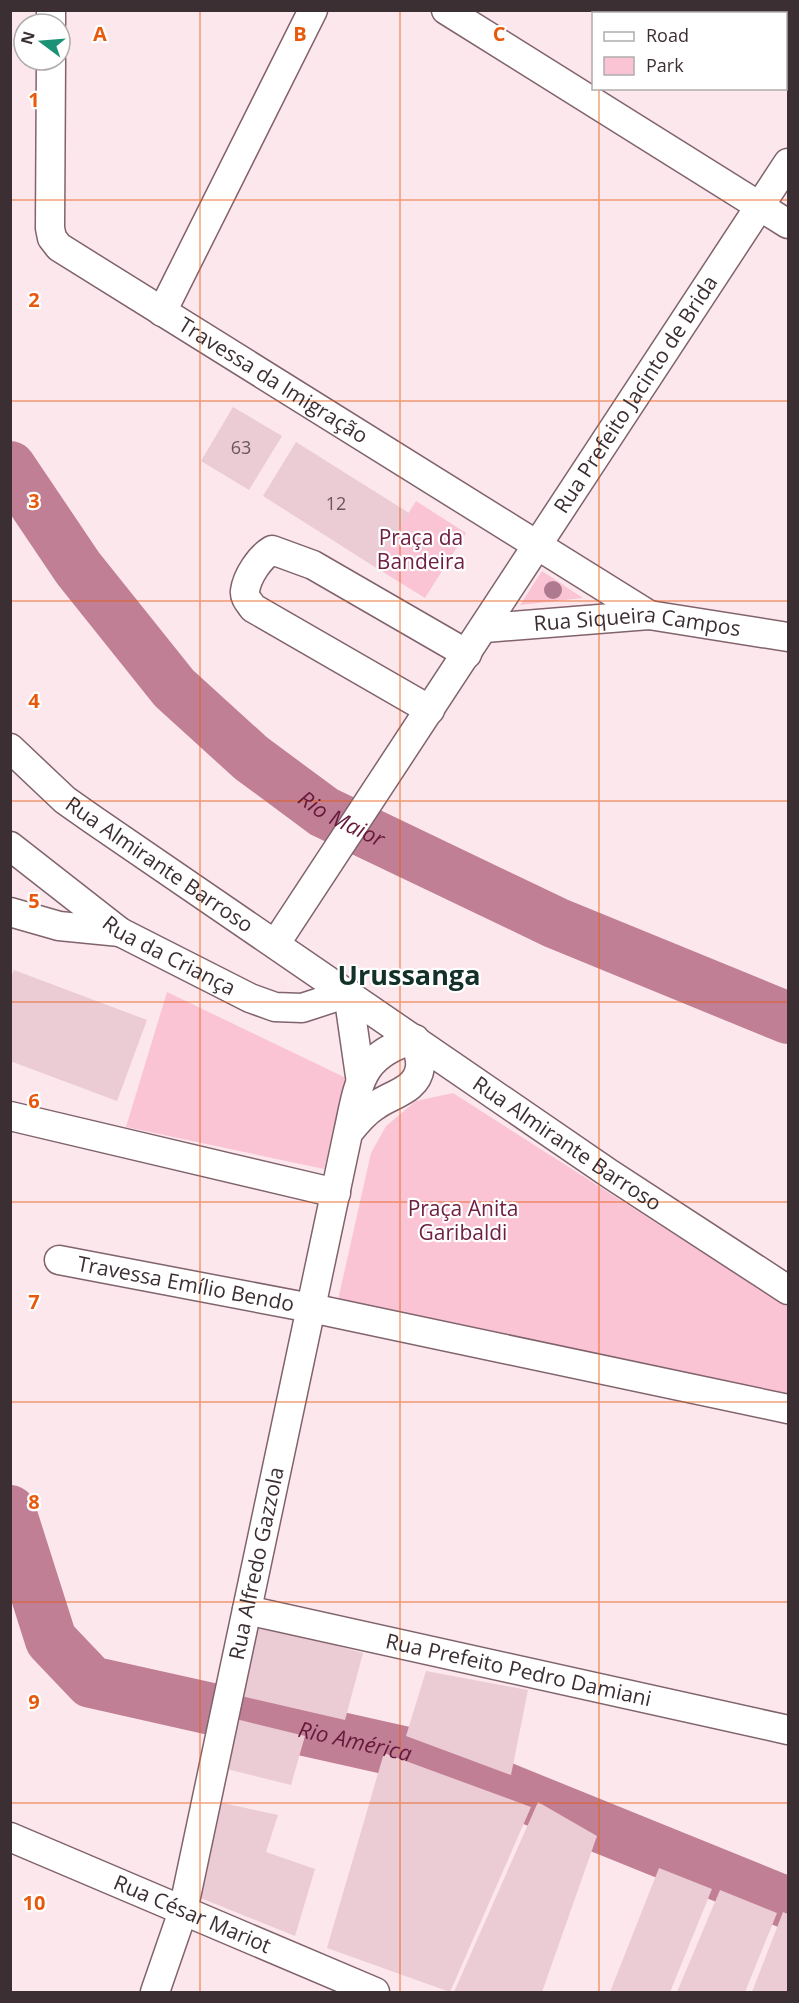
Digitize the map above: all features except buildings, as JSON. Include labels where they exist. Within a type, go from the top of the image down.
[{"type":"street","points":[[162,312],[314,10]]},
{"type":"street","points":[[446,10],[789,224]]},
{"type":"street","name":"Travessa da Imigração","points":[[51,72],[52,238],[59,247],[649,615]]},
{"type":"street","name":"Rua Prefeito Jacinto de Brida","points":[[276,943],[789,163]]},
{"type":"street","points":[[430,710],[254,608],[246,599],[245,591],[256,564],[262,555],[272,549],[313,564],[467,654]]},
{"type":"street","name":"Rua Siqueira Campos","points":[[485,628],[649,615],[789,637]]},
{"type":"street","name":"Rua Almirante Barroso","points":[[10,748],[65,800],[610,1174],[789,1290]]},
{"type":"street","name":"Rua da Criança","points":[[10,846],[120,932],[250,998],[275,1007],[302,1008],[348,993]]},
{"type":"street","points":[[10,912],[60,926],[120,932]]},
{"type":"street","points":[[348,993],[360,1076]]},
{"type":"street","points":[[348,1133],[362,1116],[377,1104],[407,1089],[416,1078],[420,1066],[415,1039],[399,1043],[378,1056],[360,1076]]},
{"type":"street","name":"Rua Alfredo Gazzola","points":[[155,1992],[183,1911],[360,1076]]},
{"type":"street","points":[[10,1116],[336,1192]]},
{"type":"street","name":"Travessa Emílio Bendo","points":[[59,1260],[311,1308],[789,1409]]},
{"type":"street","name":"Rua Prefeito Pedro Damiani","points":[[247,1610],[789,1730]]},
{"type":"street","name":"Rua César Mariot","points":[[10,1837],[375,1992]]},
{"type":"green space","name":"Praça da Bandeira","points":[[416,501],[466,533],[425,598],[375,567]]},
{"type":"green space","points":[[542,571],[583,598],[520,605]]},
{"type":"green space","points":[[167,992],[346,1078],[324,1169],[126,1127]]},
{"type":"green space","name":"Praça Anita Garibaldi","points":[[453,1093],[788,1307],[788,1395],[338,1300],[371,1153],[386,1126],[416,1101]]},
{"type":"waterway","name":"Rio Maior","points":[[10,467],[78,568],[174,688],[251,758],[324,812],[556,923],[788,1018]]},
{"type":"waterway","name":"Rio América","points":[[10,1511],[51,1640],[91,1682],[430,1758],[788,1903]]},
{"type":"district","name":"Urussanga","points":[[409,976]]}]
